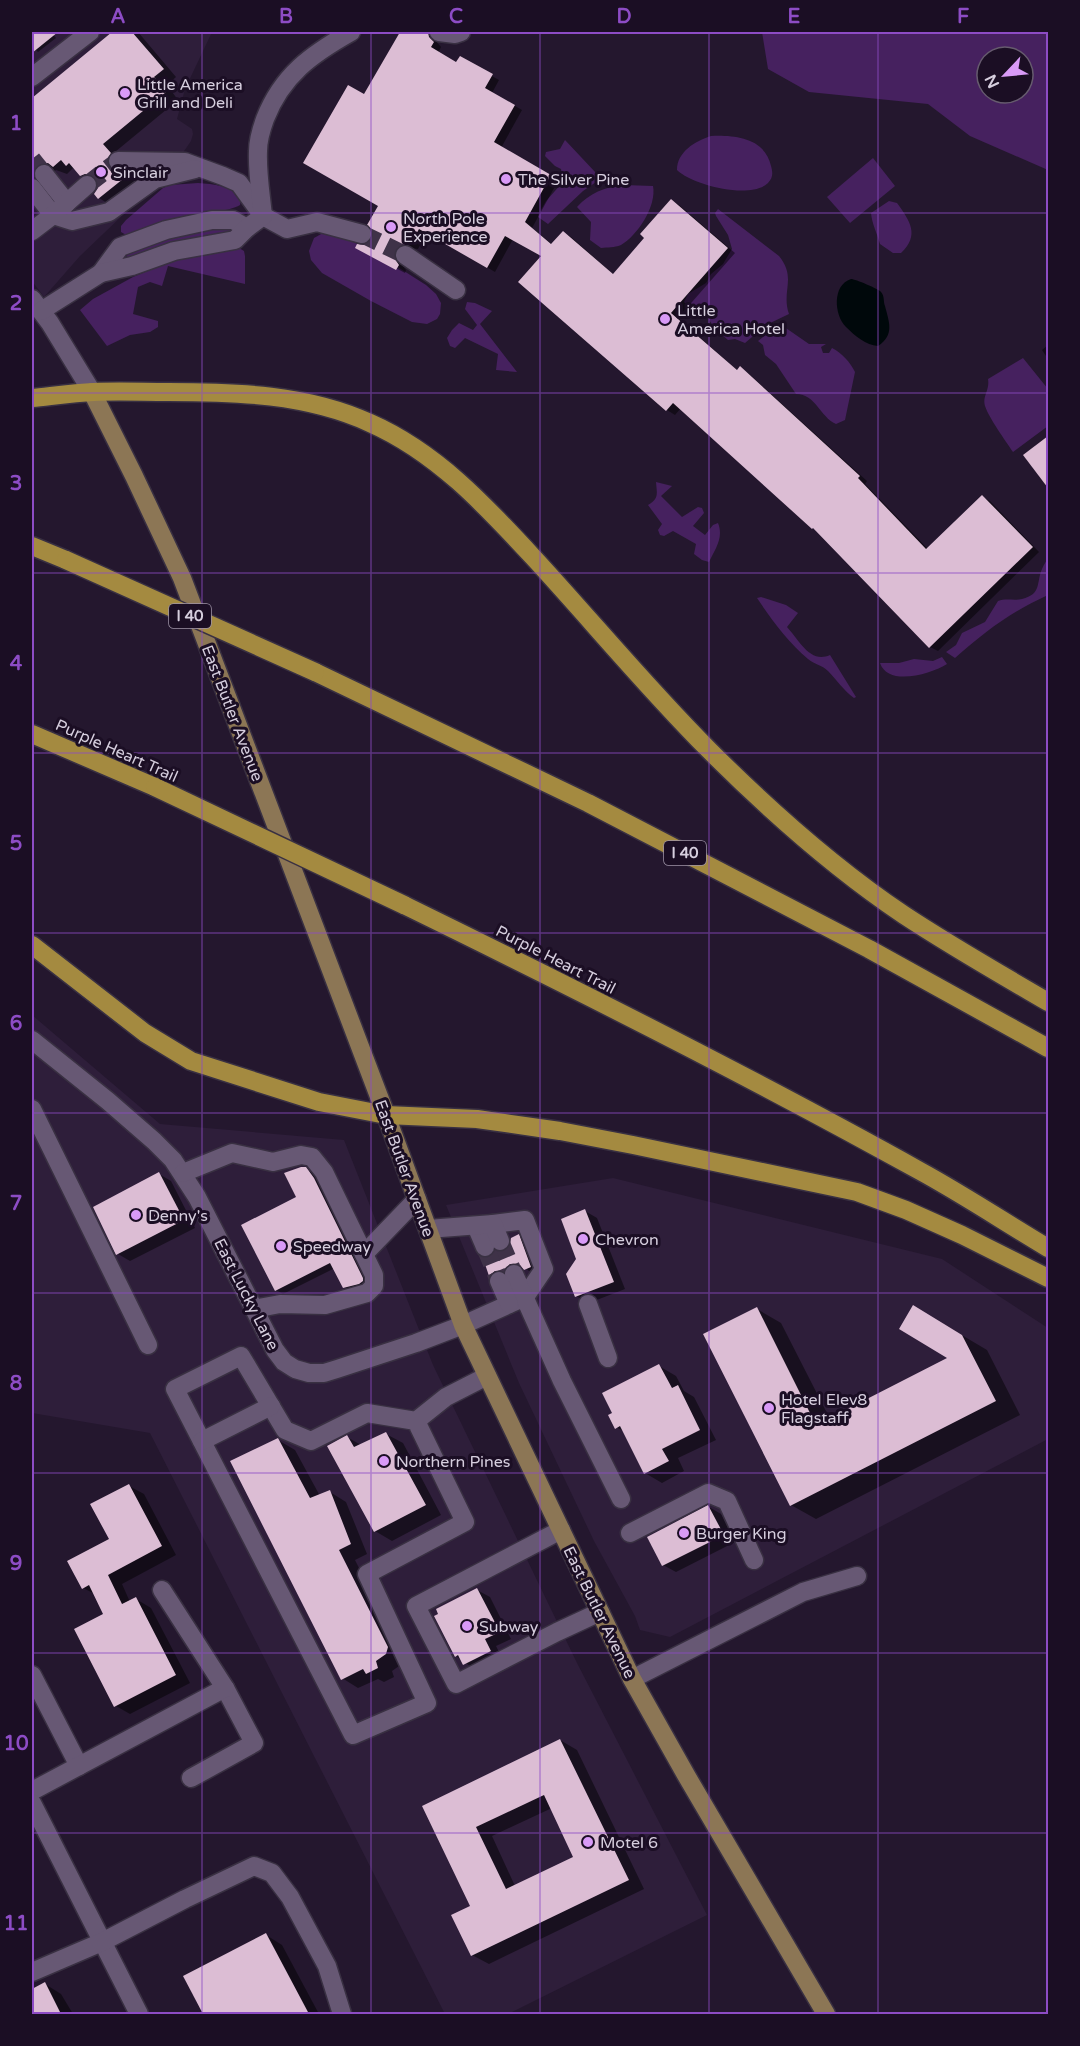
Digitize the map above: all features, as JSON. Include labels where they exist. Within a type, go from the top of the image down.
[{"type":"highway","points":[[32,398],[92,392],[252,394],[297,400],[333,409],[370,423],[426,455],[484,505],[687,728],[795,831],[903,914],[990,969],[1048,1002]]},
{"type":"highway","name":"I 40","points":[[32,546],[315,672],[620,820],[869,949],[1048,1048]]},
{"type":"highway","name":"Purple Heart Trail","points":[[32,734],[154,787],[559,981],[921,1172],[1048,1248]]},
{"type":"highway","points":[[32,945],[145,1033],[191,1061],[318,1102],[386,1114],[477,1119],[560,1131],[633,1144],[857,1192],[934,1222],[1048,1278]]},
{"type":"main road","name":"East Butler Avenue","points":[[92,392],[135,476],[182,578],[386,1114],[462,1325],[632,1679],[826,2014]]},
{"type":"street","points":[[32,77],[90,32]]},
{"type":"street","points":[[263,216],[258,151],[261,132],[269,109],[285,82],[301,65],[351,32]]},
{"type":"street","points":[[439,32],[455,34],[461,32]]},
{"type":"street","points":[[118,161],[185,162],[239,183],[263,216],[286,229],[317,222],[362,234]]},
{"type":"street","points":[[32,188],[53,215],[72,221],[109,212],[155,180],[197,168]]},
{"type":"street","points":[[44,174],[67,202]]},
{"type":"street","points":[[34,226],[53,215],[87,185]]},
{"type":"street","points":[[36,305],[101,273],[120,247],[166,230],[213,220],[233,220],[247,228],[263,216]]},
{"type":"street","points":[[405,255],[456,290]]},
{"type":"street","name":"East Butler Avenue","points":[[36,305],[92,392]]},
{"type":"street","name":"East Lucky Lane","points":[[32,1040],[154,1141],[183,1173],[284,1362],[295,1369],[309,1373],[324,1373],[337,1369],[416,1343],[517,1300]]},
{"type":"street","points":[[32,1109],[148,1345]]},
{"type":"street","points":[[183,1173],[232,1153],[273,1162],[301,1155],[312,1157],[324,1172],[374,1275],[374,1286],[367,1293],[325,1305],[280,1304],[254,1309]]},
{"type":"street","points":[[364,1254],[417,1199]]},
{"type":"street","points":[[428,1229],[489,1235],[525,1220],[544,1269],[517,1300]]},
{"type":"street","points":[[506,1278],[562,1381],[621,1499]]},
{"type":"street","points":[[588,1304],[608,1358]]},
{"type":"street","points":[[416,1421],[465,1522],[368,1574],[427,1703],[353,1735],[175,1389],[241,1356],[285,1430],[311,1441],[367,1413],[416,1421],[446,1397],[487,1376]]},
{"type":"street","points":[[202,1441],[271,1406]]},
{"type":"street","points":[[630,1533],[708,1493],[727,1501],[754,1560]]},
{"type":"street","points":[[561,1530],[416,1606],[456,1684],[600,1612]]},
{"type":"street","points":[[632,1679],[803,1592],[857,1576]]},
{"type":"street","points":[[162,1590],[225,1688],[254,1743],[191,1778]]},
{"type":"street","points":[[32,1675],[79,1766]]},
{"type":"street","points":[[32,1791],[225,1688]]},
{"type":"street","points":[[32,1803],[139,2014]]},
{"type":"street","points":[[32,1972],[102,1942],[255,1866],[272,1873],[290,1897],[327,1966],[342,2014]]},
{"type":"shaded area","points":[[32,32],[212,32],[185,89],[177,119],[192,129],[191,141],[173,167],[80,256],[44,297],[32,281]]},
{"type":"shaded area","points":[[762,32],[1048,32],[1048,170],[970,136],[928,104],[809,92],[768,69]]},
{"type":"shaded area","points":[[711,136],[730,136],[756,144],[768,157],[772,171],[770,181],[760,188],[735,190],[708,185],[684,176],[677,170],[680,158],[688,148]]},
{"type":"shaded area","points":[[565,140],[596,173],[599,180],[583,191],[548,224],[538,215],[546,201],[563,182],[561,169],[545,156],[546,152],[560,149]]},
{"type":"shaded area","points":[[873,158],[895,186],[850,223],[827,197]]},
{"type":"shaded area","points":[[198,183],[228,188],[241,199],[240,205],[222,211],[178,218],[128,236],[121,232],[121,226],[126,220],[163,188],[170,185]]},
{"type":"shaded area","points":[[624,185],[653,186],[649,211],[639,228],[627,241],[618,246],[601,248],[590,240],[591,222],[577,207],[598,192]]},
{"type":"shaded area","points":[[889,201],[897,203],[911,228],[910,240],[901,253],[893,253],[880,244],[872,221],[871,213]]},
{"type":"shaded area","points":[[718,209],[779,256],[787,271],[789,314],[766,325],[745,343],[735,339],[728,340],[715,329],[706,315],[684,302],[688,294],[706,283],[711,274],[723,264],[732,249],[728,235],[716,216]]},
{"type":"shaded area","points":[[222,225],[235,231],[125,259],[128,254],[171,235]]},
{"type":"shaded area","points":[[323,233],[337,234],[374,252],[426,285],[436,294],[441,303],[437,319],[427,324],[412,322],[322,273],[311,260],[309,251],[314,238]]},
{"type":"shaded area","points":[[239,248],[244,251],[245,256],[245,284],[168,266],[162,286],[150,282],[138,287],[133,314],[158,321],[158,327],[150,332],[130,335],[107,346],[80,310],[93,299],[133,277],[164,264],[182,258]]},
{"type":"shaded area","points":[[851,279],[876,289],[883,296],[889,333],[878,346],[857,337],[846,327],[839,315],[838,294],[845,282]]},
{"type":"shaded area","points":[[467,302],[492,311],[480,324],[517,372],[496,370],[498,354],[465,338],[455,348],[450,346],[447,338],[459,323],[473,330],[477,325],[465,309]]},
{"type":"shaded area","points":[[778,325],[809,344],[826,344],[821,347],[823,353],[829,353],[832,348],[851,365],[855,372],[845,420],[836,424],[808,398],[796,394],[776,364],[765,355],[763,345],[758,341]]},
{"type":"shaded area","points":[[1023,358],[1048,389],[1048,426],[1013,452],[990,417],[984,400],[988,379]]},
{"type":"shaded area","points":[[656,482],[672,486],[661,496],[682,517],[698,507],[702,508],[704,513],[693,526],[705,535],[713,525],[718,523],[719,539],[709,562],[694,554],[696,544],[673,531],[664,536],[660,535],[658,530],[662,524],[648,505],[654,501],[656,496]]},
{"type":"shaded area","points":[[1048,556],[1048,595],[999,623],[955,658],[946,652],[956,645],[962,633],[985,622],[998,601],[1022,599],[1033,594]]},
{"type":"shaded area","points":[[761,597],[786,605],[798,613],[787,627],[811,654],[823,657],[830,655],[856,697],[854,698],[847,692],[826,669],[808,659],[794,645],[757,598]]},
{"type":"shaded area","points":[[942,657],[947,664],[911,676],[892,675],[880,663],[899,663],[914,659],[933,661]]},
{"type":"shaded area","points":[[32,1015],[160,1124],[344,1140],[433,1365],[577,1663],[707,1915],[508,2014],[445,2014],[150,1433],[32,1413]]},
{"type":"shaded area","points":[[613,1178],[942,1259],[1048,1328],[1048,1439],[670,1637],[640,1630],[635,1616],[594,1541],[519,1383],[446,1205]]},
{"type":"building","points":[[32,32],[58,32],[32,53]]},
{"type":"building","points":[[112,32],[132,32],[164,69],[154,77],[166,92],[103,144],[111,153],[107,160],[109,167],[113,171],[126,172],[128,175],[98,199],[94,194],[98,188],[95,177],[85,174],[80,176],[69,163],[66,166],[61,160],[53,167],[48,163],[38,165],[33,170],[32,177],[32,98]]},
{"type":"building","points":[[400,32],[428,32],[434,42],[431,47],[456,62],[460,56],[493,74],[485,88],[515,105],[494,142],[551,175],[525,222],[551,244],[563,231],[613,274],[644,238],[640,234],[671,199],[728,248],[671,313],[737,370],[740,366],[860,476],[858,478],[926,549],[982,495],[1033,547],[929,648],[813,528],[673,403],[666,411],[518,282],[541,256],[505,236],[487,268],[419,229],[410,245],[401,245],[395,249],[395,259],[399,265],[396,270],[355,248],[357,244],[364,245],[373,237],[373,231],[367,225],[378,206],[303,163],[348,85],[364,94]]},
{"type":"building","points":[[1048,436],[1048,488],[1023,455]]},
{"type":"building","points":[[306,1167],[314,1178],[363,1278],[359,1284],[343,1288],[330,1263],[275,1291],[241,1225],[296,1197],[284,1173]]},
{"type":"building","name":"Denny's","points":[[159,1172],[184,1220],[116,1255],[93,1207]]},
{"type":"building","name":"Chevron","points":[[585,1209],[614,1282],[575,1297],[566,1274],[576,1259],[561,1219]]},
{"type":"building","points":[[519,1234],[531,1267],[524,1270],[520,1265],[510,1264],[503,1271],[495,1271],[489,1276],[483,1258],[490,1257],[495,1251],[505,1251],[509,1247],[511,1238]]},
{"type":"building","points":[[913,1305],[962,1335],[996,1401],[790,1506],[703,1334],[757,1307],[816,1425],[947,1358],[899,1329]]},
{"type":"building","points":[[659,1364],[672,1388],[678,1385],[700,1430],[662,1449],[669,1461],[644,1474],[620,1426],[615,1429],[608,1415],[612,1413],[602,1393]]},
{"type":"building","points":[[386,1432],[426,1505],[374,1532],[327,1446],[347,1435],[354,1447]]},
{"type":"building","points":[[278,1438],[310,1498],[330,1490],[351,1544],[339,1550],[388,1647],[386,1654],[376,1661],[378,1668],[366,1674],[363,1669],[341,1680],[230,1461]]},
{"type":"building","points":[[129,1484],[162,1546],[108,1575],[122,1604],[136,1597],[176,1675],[114,1707],[74,1629],[103,1614],[89,1585],[82,1589],[67,1561],[109,1539],[90,1504]]},
{"type":"building","name":"Burger King","points":[[708,1505],[724,1535],[662,1566],[647,1537]]},
{"type":"building","name":"Subway","points":[[477,1588],[500,1632],[485,1639],[491,1651],[463,1665],[458,1655],[455,1657],[434,1616],[438,1614],[436,1609]]},
{"type":"building","name":"Motel 6","points":[[560,1739],[629,1880],[471,1956],[451,1915],[470,1906],[422,1806]],"holes":[[[544,1795],[573,1857],[506,1889],[476,1827]]]},
{"type":"building","points":[[266,1933],[309,2014],[203,2014],[183,1976]]},
{"type":"building","points":[[45,1982],[61,2014],[32,2014],[32,1989]]},
{"type":"tunnel","points":[[32,159],[44,174]]},
{"type":"tunnel","points":[[87,185],[118,161]]},
{"type":"tunnel","points":[[362,234],[405,255]]},
{"type":"tunnel","points":[[500,1241],[514,1274]]},
{"type":"tunnel","points":[[485,1247],[499,1281]]},
{"type":"place","name":"Little America Grill and Deli","points":[[125,93]]},
{"type":"place","name":"Sinclair","points":[[101,172]]},
{"type":"place","name":"The Silver Pine","points":[[506,179]]},
{"type":"place","name":"North Pole Experience","points":[[391,227]]},
{"type":"place","name":"Little America Hotel","points":[[665,319]]},
{"type":"place","name":"Denny's","points":[[136,1215]]},
{"type":"place","name":"Chevron","points":[[583,1239]]},
{"type":"place","name":"Speedway","points":[[281,1246]]},
{"type":"place","name":"Hotel Elev8 Flagstaff","points":[[769,1408]]},
{"type":"place","name":"Northern Pines","points":[[384,1461]]},
{"type":"place","name":"Burger King","points":[[684,1533]]},
{"type":"place","name":"Subway","points":[[467,1626]]},
{"type":"place","name":"Motel 6","points":[[588,1842]]}]
